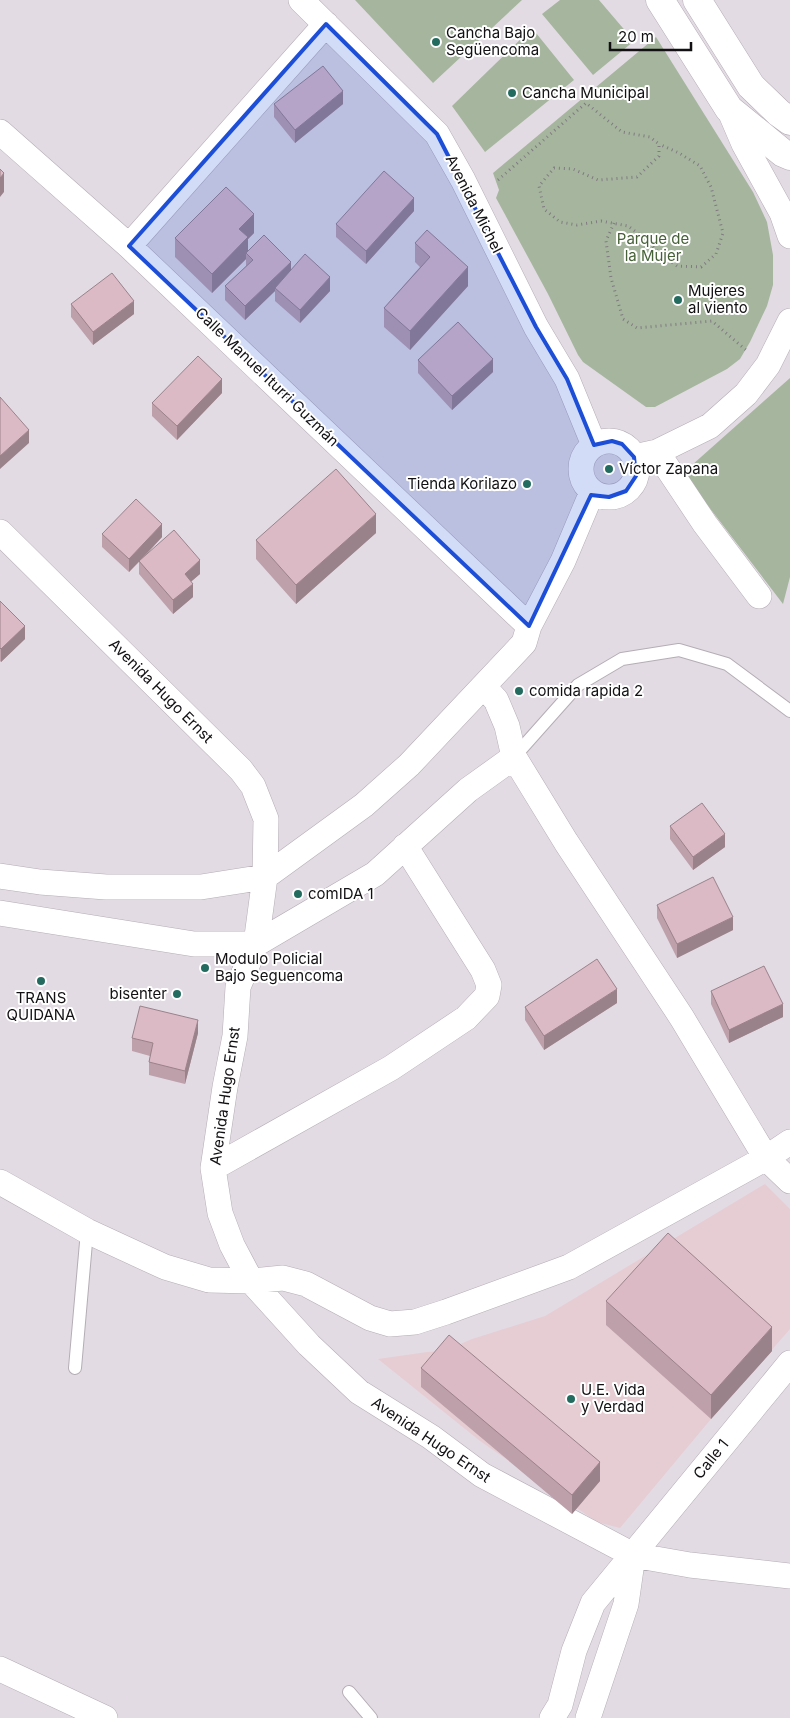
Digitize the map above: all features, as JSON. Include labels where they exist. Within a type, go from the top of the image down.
[{"type":"main road","points":[[660,0],[729,109],[783,153],[790,156]]},
{"type":"main road","points":[[697,0],[751,86],[790,121]]},
{"type":"street","name":"Avenida Michel","points":[[301,0],[437,134],[464,180],[536,327],[567,379],[594,445]]},
{"type":"street","points":[[129,246],[326,24]]},
{"type":"street","points":[[729,109],[744,144],[782,213],[790,236]]},
{"type":"street","name":"Calle Manuel Iturri Guzmán","points":[[0,132],[129,246],[529,626]]},
{"type":"street","points":[[759,596],[705,524],[646,455],[629,450],[622,444],[612,441],[603,442],[594,445],[587,451],[581,468],[582,477],[592,492],[600,496],[609,497],[618,496],[626,491],[633,484],[637,466],[646,455],[710,426],[746,394],[768,366],[790,321]]},
{"type":"street","points":[[0,876],[40,882],[106,887],[201,887],[265,876],[371,798],[490,693],[524,643],[529,626],[563,561],[592,492]]},
{"type":"street","name":"Avenida Hugo Ernst","points":[[0,532],[241,770],[253,786],[266,819],[265,876],[256,944],[238,988],[235,1036],[213,1168],[220,1213],[232,1245],[251,1281],[309,1345],[358,1392],[431,1436],[482,1475],[633,1555],[690,1566],[790,1576]]},
{"type":"street","points":[[490,693],[507,726],[514,758],[566,842],[682,1018],[766,1158],[790,1181]]},
{"type":"street","points":[[0,913],[194,944],[256,944],[375,874],[468,790],[514,758]]},
{"type":"street","points":[[213,1168],[391,1068],[466,1018],[487,996],[489,985],[483,970],[405,846]]},
{"type":"street","points":[[0,1182],[87,1230],[165,1267],[209,1280],[251,1281],[283,1278],[306,1284],[370,1318],[390,1324],[415,1322],[569,1267],[766,1158],[790,1142]]},
{"type":"street","name":"Calle 1","points":[[552,1718],[560,1705],[574,1651],[594,1603],[790,1363]]},
{"type":"street","points":[[588,1718],[626,1604],[633,1555]]},
{"type":"street","points":[[0,1669],[105,1718]]},
{"type":"lane","points":[[514,758],[578,685],[622,659],[679,650],[727,664],[790,711]]},
{"type":"lane","points":[[74,1368],[87,1230]]},
{"type":"lane","points":[[349,1692],[371,1718]]},
{"type":"path","points":[[498,180],[586,103],[622,132],[650,137],[658,144],[679,153],[700,166],[711,187],[723,233],[716,254],[701,267],[677,266],[628,226],[601,221],[577,225],[560,222],[544,209],[539,186],[554,168],[573,169],[598,180],[637,177],[659,156],[658,144]]},
{"type":"path","points":[[614,223],[606,241],[608,263],[616,301],[623,319],[637,328],[712,321],[751,355]]},
{"type":"highlighted area","points":[[326,24],[437,134],[536,327],[567,379],[594,445],[612,441],[622,444],[634,457],[636,476],[626,491],[609,497],[591,495],[529,626],[129,246]]},
{"type":"shaded area","points":[[765,1184],[790,1209],[790,1329],[711,1419],[620,1528],[597,1522],[480,1441],[378,1359],[444,1351],[472,1339],[545,1316]]},
{"type":"green space","name":"Cancha Bajo Següencoma","points":[[355,0],[522,0],[433,83]]},
{"type":"green space","points":[[560,0],[599,0],[634,41],[593,75],[542,14]]},
{"type":"green space","name":"Cancha Municipal","points":[[532,28],[574,80],[485,152],[452,106]]},
{"type":"green space","name":"Parque de la Mujer","points":[[656,37],[753,192],[767,222],[773,255],[773,285],[767,306],[740,359],[727,369],[655,407],[646,407],[583,362],[578,355],[548,294],[496,198],[499,190],[493,173]]},
{"type":"green space","points":[[790,378],[790,577],[783,604],[683,473]]},
{"type":"building","points":[[323,66],[343,91],[295,130],[274,104]]},
{"type":"building","points":[[0,169],[4,173],[0,178]]},
{"type":"building","points":[[384,171],[414,198],[366,251],[336,224]]},
{"type":"building","points":[[226,187],[254,214],[239,229],[248,237],[212,274],[175,238]]},
{"type":"building","points":[[427,230],[468,267],[410,331],[384,308],[430,257],[415,243]]},
{"type":"building","points":[[264,235],[291,262],[245,306],[225,286],[253,260],[246,253]]},
{"type":"building","points":[[305,254],[330,277],[300,310],[275,288]]},
{"type":"building","points":[[112,273],[134,301],[93,332],[71,304]]},
{"type":"building","points":[[458,322],[493,359],[452,396],[418,360]]},
{"type":"building","points":[[198,356],[222,379],[177,426],[152,403]]},
{"type":"building","points":[[0,397],[29,430],[0,456]]},
{"type":"building","points":[[336,469],[376,514],[296,585],[256,540]]},
{"type":"building","points":[[136,499],[162,524],[129,559],[102,534]]},
{"type":"building","points":[[174,530],[200,560],[185,574],[193,584],[173,600],[139,561]]},
{"type":"building","points":[[0,601],[25,626],[1,649],[0,648]]},
{"type":"building","points":[[702,803],[725,834],[693,857],[670,826]]},
{"type":"building","points":[[713,877],[733,917],[677,944],[657,905]]},
{"type":"building","points":[[597,959],[617,989],[544,1036],[525,1007]]},
{"type":"building","points":[[764,966],[783,1004],[729,1030],[711,991]]},
{"type":"building","points":[[140,1006],[198,1020],[185,1071],[149,1062],[153,1043],[132,1038]]},
{"type":"building","points":[[668,1233],[772,1327],[711,1395],[606,1301]]},
{"type":"building","points":[[449,1335],[600,1462],[572,1495],[421,1368]]},
{"type":"place","name":"Cancha Bajo Següencoma","points":[[436,42]]},
{"type":"place","name":"Cancha Municipal","points":[[512,93]]},
{"type":"place","name":"Mujeres al viento","points":[[678,300]]},
{"type":"place","name":"Víctor Zapana","points":[[609,469]]},
{"type":"place","name":"Tienda Korilazo","points":[[527,484]]},
{"type":"place","name":"comida rapida 2","points":[[519,691]]},
{"type":"place","name":"comIDA 1","points":[[298,894]]},
{"type":"place","name":"Modulo Policial Bajo Seguencoma","points":[[205,968]]},
{"type":"place","name":"TRANS QUIDANA","points":[[41,981]]},
{"type":"place","name":"bisenter","points":[[177,994]]},
{"type":"place","name":"U.E. Vida y Verdad","points":[[571,1399]]}]
